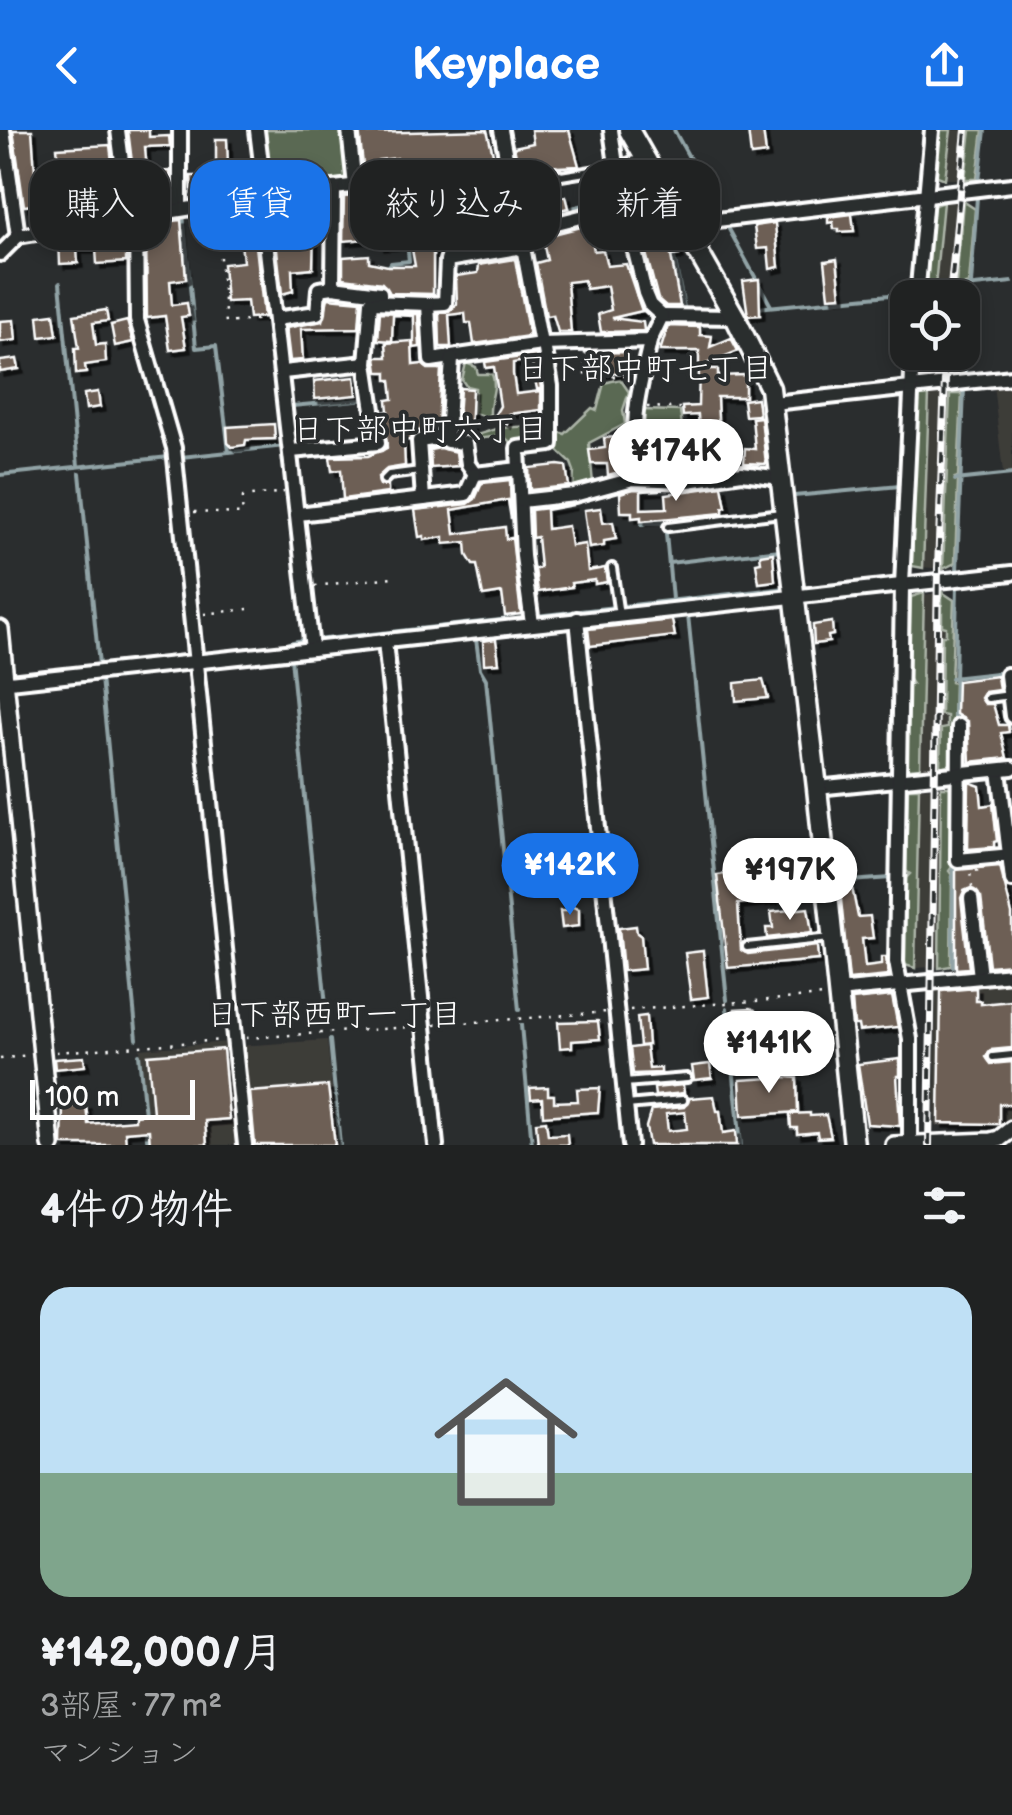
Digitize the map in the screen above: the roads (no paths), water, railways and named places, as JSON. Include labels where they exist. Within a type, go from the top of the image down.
[{"type":"main road","points":[[630,130],[646,160]]},
{"type":"main road","points":[[698,250],[764,372],[773,403],[854,1145]]},
{"type":"street","points":[[3,130],[18,236]]},
{"type":"street","points":[[118,130],[122,160]]},
{"type":"street","points":[[180,130],[180,209]]},
{"type":"street","points":[[257,130],[260,160]]},
{"type":"street","points":[[350,130],[353,160]]},
{"type":"street","points":[[501,130],[505,160]]},
{"type":"street","points":[[611,130],[615,160]]},
{"type":"street","points":[[918,280],[932,130]]},
{"type":"street","points":[[330,189],[350,186]]},
{"type":"street","points":[[720,219],[1012,186]]},
{"type":"street","points":[[334,188],[334,288]]},
{"type":"street","points":[[170,211],[190,208]]},
{"type":"street","points":[[0,254],[18,236],[30,234]]},
{"type":"street","points":[[134,250],[137,320],[174,448],[244,1145]]},
{"type":"street","points":[[268,250],[312,648]]},
{"type":"street","points":[[292,451],[378,443],[366,363],[370,302],[445,303],[446,260],[505,250]]},
{"type":"street","points":[[524,250],[551,386],[552,444],[518,448],[532,624]]},
{"type":"street","points":[[634,250],[650,305],[662,316],[735,317]]},
{"type":"street","points":[[275,318],[317,313],[319,289],[380,293],[380,302]]},
{"type":"street","points":[[428,304],[430,360],[543,344],[650,341]]},
{"type":"street","points":[[645,479],[648,438],[638,437],[634,432],[636,406],[650,341],[662,316]]},
{"type":"street","points":[[452,359],[447,441],[465,443],[468,464],[476,474]]},
{"type":"street","points":[[283,372],[366,363]]},
{"type":"street","points":[[910,1144],[910,1039],[896,962],[902,585],[912,370]]},
{"type":"street","points":[[773,403],[1012,377]]},
{"type":"street","points":[[423,499],[419,441],[447,437]]},
{"type":"street","points":[[476,474],[518,469]]},
{"type":"street","points":[[521,501],[574,495],[619,481],[688,481],[742,473],[781,478]]},
{"type":"street","points":[[298,514],[466,494],[476,474]]},
{"type":"street","points":[[3,683],[1012,574]]},
{"type":"street","points":[[577,619],[630,1145]]},
{"type":"street","points":[[0,629],[52,1145]]},
{"type":"street","points":[[385,640],[436,1145]]},
{"type":"street","points":[[1008,676],[1012,716]]},
{"type":"street","points":[[959,726],[958,860],[1011,855]]},
{"type":"street","points":[[817,788],[1006,769],[1012,880]]},
{"type":"street","points":[[971,898],[980,977]]},
{"type":"street","points":[[838,991],[1012,974]]},
{"type":"street","points":[[894,1145],[991,1141],[1000,1139],[1012,1128]]},
{"type":"lane","points":[[634,160],[644,156]]},
{"type":"lane","points":[[384,480],[420,472]]},
{"type":"lane","points":[[668,527],[785,512]]},
{"type":"lane","points":[[612,568],[619,615]]},
{"type":"lane","points":[[988,698],[1010,696]]},
{"type":"lane","points":[[758,933],[760,946]]},
{"type":"lane","points":[[747,947],[832,938]]},
{"type":"lane","points":[[993,1056],[1012,1055]]},
{"type":"lane","points":[[624,1083],[687,1078]]},
{"type":"lane","points":[[626,1105],[683,1100]]},
{"type":"waterway","points":[[674,130],[690,160]]},
{"type":"waterway","points":[[935,174],[939,130]]},
{"type":"waterway","points":[[979,181],[985,130]]},
{"type":"waterway","points":[[965,372],[977,197]]},
{"type":"waterway","points":[[560,211],[580,206]]},
{"type":"waterway","points":[[183,214],[196,348],[216,346],[229,452]]},
{"type":"waterway","points":[[725,222],[771,306]]},
{"type":"waterway","points":[[387,269],[391,263],[409,261],[408,250]]},
{"type":"waterway","points":[[673,250],[685,313]]},
{"type":"waterway","points":[[925,280],[927,252]]},
{"type":"waterway","points":[[980,285],[1012,282]]},
{"type":"waterway","points":[[60,283],[78,466]]},
{"type":"waterway","points":[[757,308],[890,295]]},
{"type":"waterway","points":[[145,370],[150,387]]},
{"type":"waterway","points":[[957,571],[964,388]]},
{"type":"waterway","points":[[152,395],[168,452]]},
{"type":"waterway","points":[[292,406],[367,399]]},
{"type":"waterway","points":[[181,457],[285,446]]},
{"type":"waterway","points":[[0,475],[169,457]]},
{"type":"waterway","points":[[80,473],[99,665]]},
{"type":"waterway","points":[[955,480],[1012,474]]},
{"type":"waterway","points":[[794,496],[900,486]]},
{"type":"waterway","points":[[910,565],[911,515]]},
{"type":"waterway","points":[[642,524],[665,523],[672,599]]},
{"type":"waterway","points":[[669,563],[780,550]]},
{"type":"waterway","points":[[954,727],[957,584]]},
{"type":"waterway","points":[[623,606],[783,588]]},
{"type":"waterway","points":[[905,768],[909,598]]},
{"type":"waterway","points":[[536,616],[615,607]]},
{"type":"waterway","points":[[688,615],[727,1000]]},
{"type":"waterway","points":[[316,640],[527,617]]},
{"type":"waterway","points":[[289,643],[306,639]]},
{"type":"waterway","points":[[476,639],[480,669],[486,679],[519,1010]]},
{"type":"waterway","points":[[291,658],[328,1026]]},
{"type":"waterway","points":[[951,678],[1006,672]]},
{"type":"waterway","points":[[101,678],[137,1039]]},
{"type":"waterway","points":[[903,963],[905,788]]},
{"type":"waterway","points":[[953,861],[953,966]]},
{"type":"waterway","points":[[836,882],[891,878]]},
{"type":"waterway","points":[[727,1008],[741,1145]]},
{"type":"waterway","points":[[521,1025],[532,1145]]},
{"type":"waterway","points":[[330,1040],[340,1145]]},
{"type":"waterway","points":[[139,1054],[145,1115]]},
{"type":"waterway","points":[[146,1130],[148,1145]]},
{"type":"railway","points":[[952,280],[966,130]]},
{"type":"railway","points":[[929,1145],[938,568],[945,370]]},
{"type":"district","name":"日下部中町七丁目","points":[[645,368]]},
{"type":"district","name":"日下部中町六丁目","points":[[420,429]]},
{"type":"district","name":"日下部西町一丁目","points":[[334,1014]]}]
